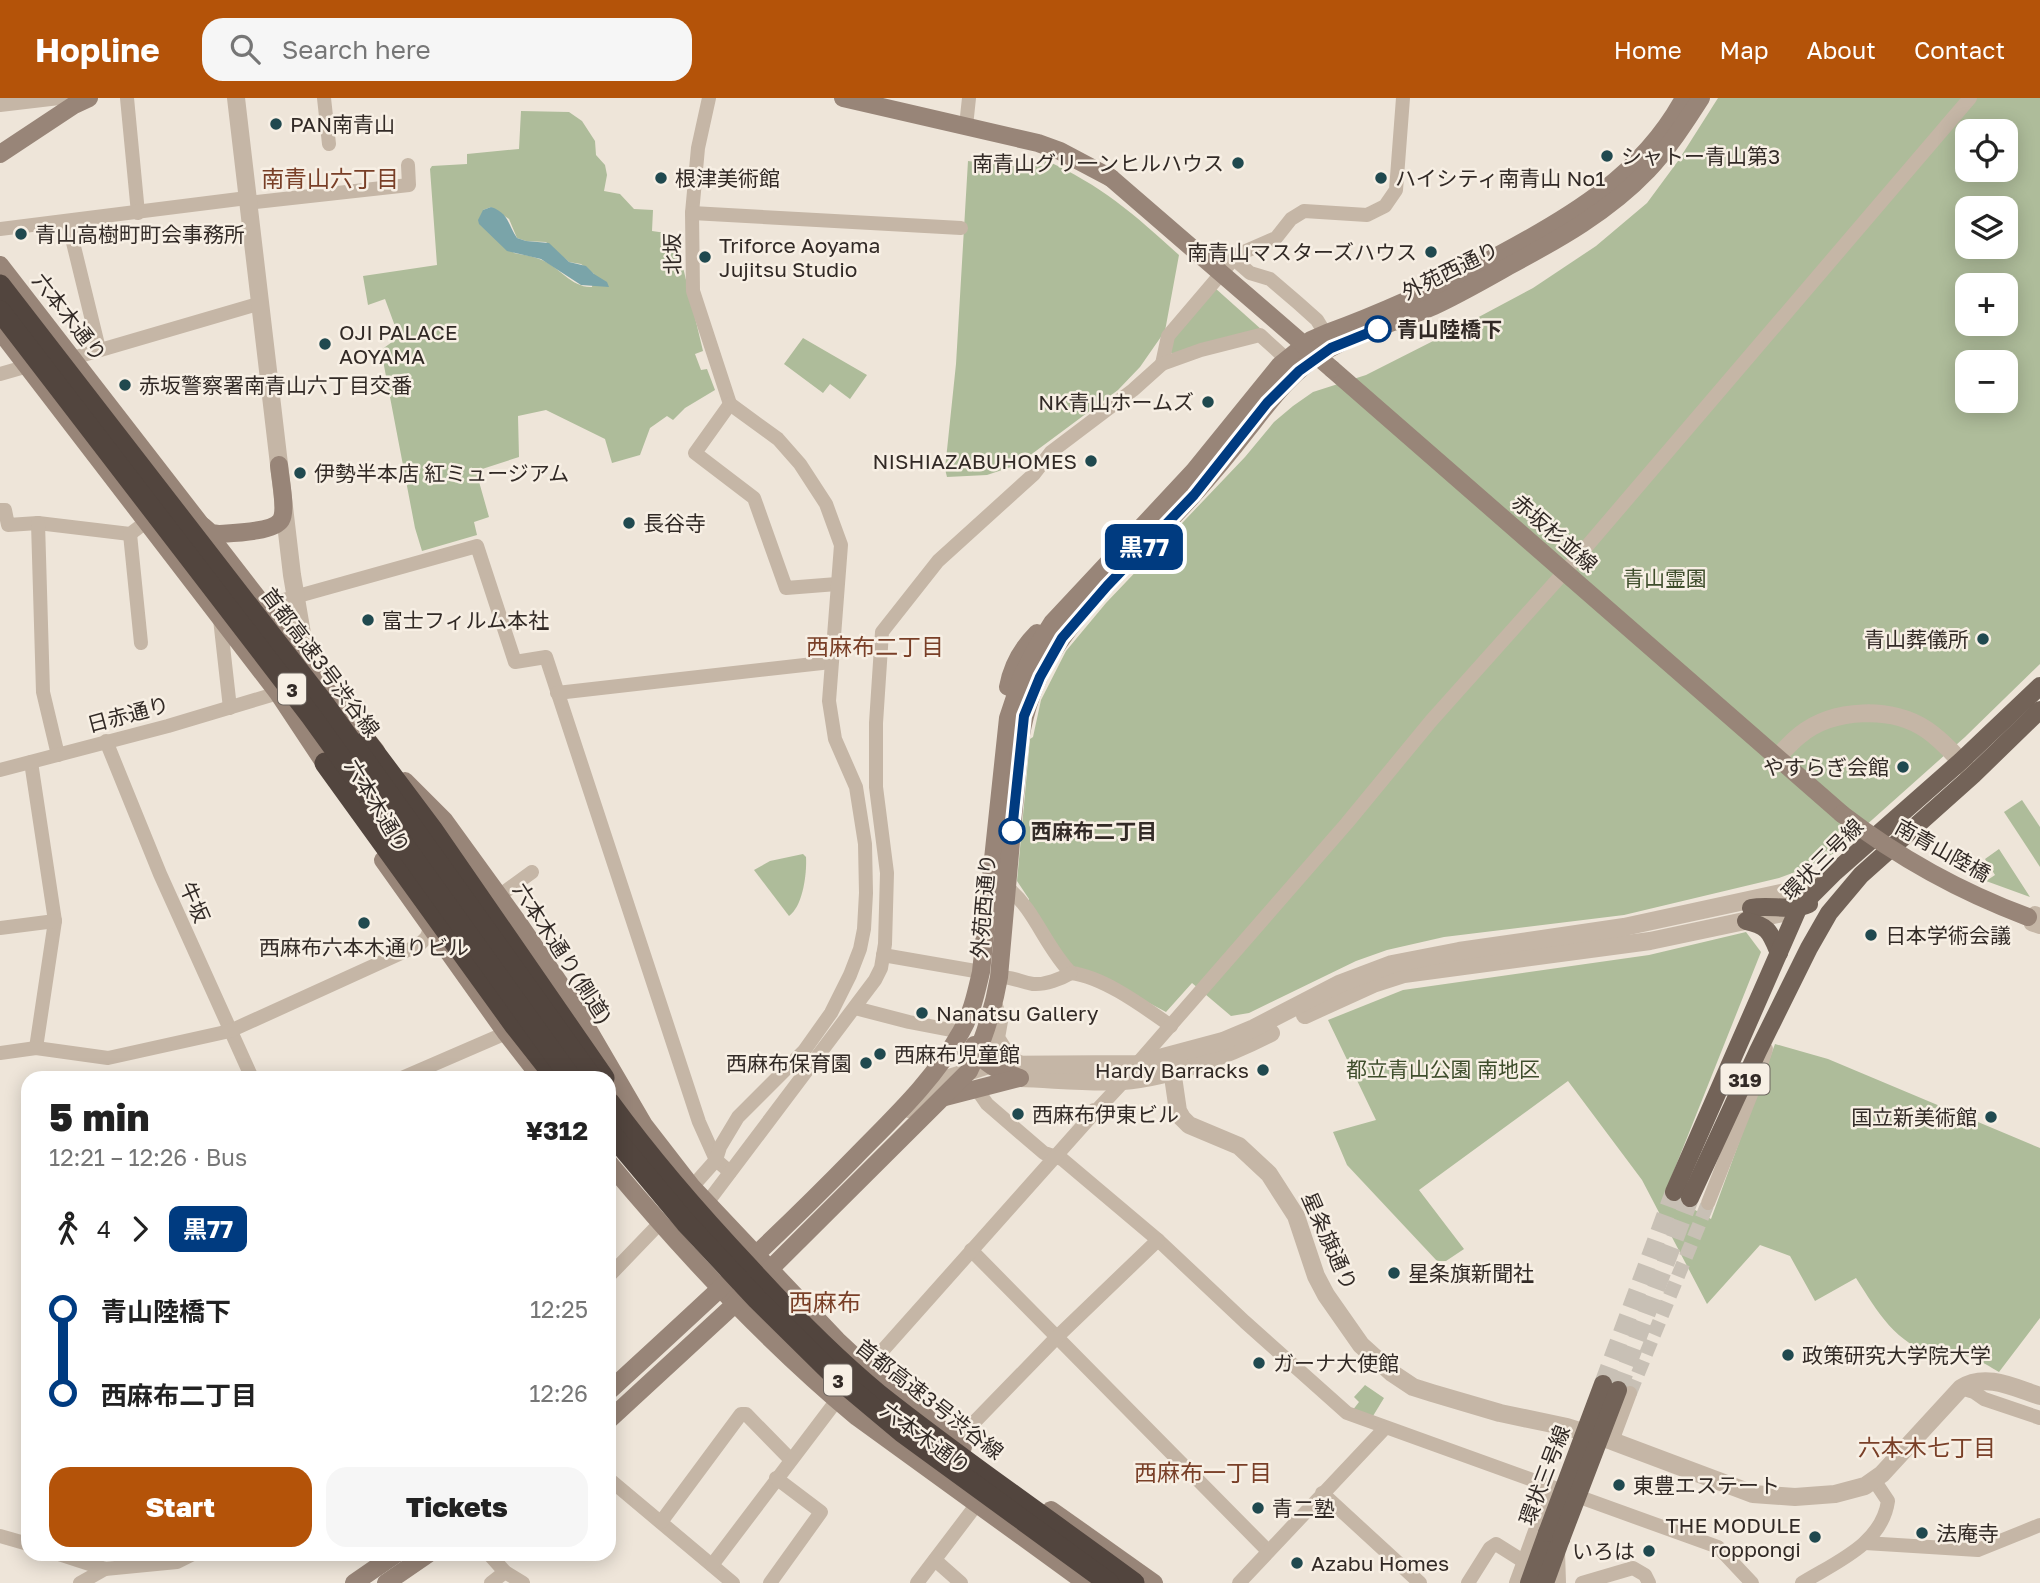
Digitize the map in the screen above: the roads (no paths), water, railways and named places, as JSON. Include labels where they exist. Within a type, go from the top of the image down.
[{"type":"highway","name":"首都高速3号渋谷線","points":[[0,285],[325,705],[589,1071]]},
{"type":"highway","name":"首都高速3号渋谷線","points":[[0,311],[311,716],[566,1071]]},
{"type":"highway","points":[[366,741],[427,833],[599,1071]]},
{"type":"highway","points":[[325,763],[550,1071]]},
{"type":"highway","points":[[616,1096],[666,1177]]},
{"type":"highway","name":"首都高速3号渋谷線","points":[[616,1111],[666,1177],[767,1288],[852,1371],[912,1420],[1134,1583]]},
{"type":"highway","name":"首都高速3号渋谷線","points":[[616,1139],[686,1223],[766,1309],[834,1376],[902,1432],[1109,1583]]},
{"type":"main road","points":[[843,98],[966,126]]},
{"type":"main road","name":"外苑西通り","points":[[616,1414],[755,1285],[983,1059],[994,1006],[990,975],[1003,723],[1010,674],[1022,650],[1046,623],[1064,610],[1293,365],[1329,340],[1434,290],[1578,211],[1640,157],[1684,98]]},
{"type":"main road","name":"外苑西通り","points":[[1329,340],[1435,305],[1586,222],[1618,198],[1649,169],[1681,130],[1701,98]]},
{"type":"main road","points":[[0,154],[81,102]]},
{"type":"main road","name":"赤坂杉並線","points":[[966,126],[1038,143],[1060,151],[1111,178],[1842,814]]},
{"type":"main road","name":"六本木通り","points":[[0,265],[310,668]]},
{"type":"main road","points":[[0,296],[295,680],[427,833],[589,1071]]},
{"type":"main road","points":[[0,331],[265,676],[272,695],[325,763]]},
{"type":"main road","name":"外苑西通り","points":[[616,1385],[756,1256],[889,1122],[940,1066],[990,975],[1008,888],[1018,752],[1024,716],[1030,696],[1049,658],[1081,616],[1194,495],[1267,403],[1293,365]]},
{"type":"main road","points":[[196,518],[214,534],[274,527],[282,516],[279,465]]},
{"type":"main road","name":"六本木通り(側道)","points":[[310,668],[366,741],[444,820],[571,1000],[612,1071]]},
{"type":"main road","name":"環状三号線","points":[[2040,687],[1835,872],[1798,909],[1682,1195],[1829,913],[1843,895],[1908,832],[1973,775],[2040,710]]},
{"type":"main road","name":"六本木通り","points":[[325,763],[386,864],[536,1071]]},
{"type":"main road","name":"六本木通り","points":[[325,763],[398,851],[558,1071]]},
{"type":"main road","name":"南青山陸橋","points":[[1842,814],[1924,869],[1965,890],[2036,920]]},
{"type":"main road","points":[[1779,953],[1769,931],[1748,914],[1763,905],[1798,909],[1828,893],[1908,832]]},
{"type":"main road","points":[[1798,909],[1806,939],[1802,961]]},
{"type":"main road","points":[[972,1011],[971,1038],[983,1059],[1021,1071]]},
{"type":"main road","points":[[945,1097],[1021,1071]]},
{"type":"main road","name":"六本木通り(側道)","points":[[616,1077],[644,1125],[707,1203]]},
{"type":"main road","points":[[616,1104],[668,1172],[771,1286],[847,1361],[879,1388],[956,1441]]},
{"type":"main road","points":[[616,1147],[682,1228],[830,1380],[952,1485]]},
{"type":"main road","name":"六本木通り","points":[[616,1171],[736,1303],[837,1400],[1086,1583]]},
{"type":"main road","points":[[707,1203],[701,1218],[703,1230],[738,1273],[745,1288],[736,1303]]},
{"type":"main road","name":"六本木通り","points":[[707,1203],[867,1368],[956,1441],[1154,1583]]},
{"type":"main road","points":[[756,1256],[750,1268],[755,1285],[782,1320],[789,1345],[803,1369]]},
{"type":"main road","name":"環状三号線","points":[[1529,1583],[1552,1540],[1617,1389]]},
{"type":"main road","points":[[1025,1492],[1121,1583]]},
{"type":"main road","name":"環状三号線","points":[[1545,1583],[1552,1540]]},
{"type":"main road","points":[[354,1583],[386,1561]]},
{"type":"main road","points":[[386,1583],[418,1561]]},
{"type":"street","points":[[0,105],[59,98],[81,102]]},
{"type":"street","points":[[127,98],[138,213]]},
{"type":"street","points":[[236,98],[292,575],[310,668],[272,695]]},
{"type":"street","points":[[324,98],[329,144]]},
{"type":"street","name":"北坂","points":[[709,98],[698,148],[692,213],[693,291],[730,404]]},
{"type":"street","points":[[966,126],[969,98]]},
{"type":"street","points":[[1162,364],[1167,337],[1237,255],[1276,238],[1291,219],[1304,211],[1367,215],[1385,206],[1396,190],[1403,98]]},
{"type":"street","points":[[867,1368],[1094,1110],[1096,1111],[1124,1081],[1970,98]]},
{"type":"street","points":[[0,229],[248,200],[409,185],[408,165]]},
{"type":"street","points":[[692,213],[961,228]]},
{"type":"street","points":[[68,222],[99,349]]},
{"type":"street","points":[[1234,259],[1250,273],[1270,279],[1317,320],[1329,340]]},
{"type":"street","points":[[73,358],[261,303]]},
{"type":"street","points":[[707,1203],[875,980],[883,955],[887,873],[876,787],[876,723],[882,632],[938,561],[1034,474],[1051,452],[1133,390],[1162,364],[1201,350],[1260,335],[1293,365]]},
{"type":"street","points":[[0,374],[28,366]]},
{"type":"street","points":[[692,1187],[716,1160],[720,1147],[738,1117],[804,1051],[831,1013],[850,975],[864,929],[865,844],[856,787],[835,739],[829,701],[831,662],[838,584],[841,545],[826,504],[800,464],[778,439],[730,404],[695,453],[754,498],[786,588],[838,584]]},
{"type":"street","points":[[0,510],[5,510],[8,525],[38,523],[130,534],[146,523]]},
{"type":"street","points":[[38,523],[43,692],[58,755]]},
{"type":"street","points":[[130,534],[141,643]]},
{"type":"street","points":[[257,597],[267,603],[295,598],[477,546],[515,662],[546,657],[699,1122],[716,1160],[730,1172]]},
{"type":"street","points":[[216,613],[220,620],[230,708]]},
{"type":"street","points":[[557,693],[831,662]]},
{"type":"street","name":"日赤通り","points":[[0,769],[272,695]]},
{"type":"street","points":[[1777,758],[1799,735],[1823,722],[1848,715],[1884,714],[1897,716],[1927,730],[1973,775]]},
{"type":"street","name":"牛坂","points":[[106,741],[160,874],[249,1071]]},
{"type":"street","points":[[31,762],[55,921],[36,1048]]},
{"type":"street","points":[[499,896],[532,872]]},
{"type":"street","points":[[1653,923],[1790,891],[1813,884],[1835,872]]},
{"type":"street","points":[[1008,888],[1023,904],[1048,945],[1071,973]]},
{"type":"street","points":[[994,1006],[999,1021],[996,1038],[1009,1059],[1021,1071],[1124,1081],[1254,1028],[1339,984],[1392,964],[1459,951],[1653,923],[1748,914]]},
{"type":"street","points":[[1021,1071],[1171,1063],[1235,1050],[1347,995],[1404,974],[1650,941],[1748,914]]},
{"type":"street","points":[[0,928],[55,921]]},
{"type":"street","points":[[0,1053],[36,1048],[108,1058],[230,1031],[419,945],[427,937],[430,928]]},
{"type":"street","points":[[883,955],[1014,977],[1034,984],[1060,979],[1071,973],[1085,975],[1136,1002],[1171,1026]]},
{"type":"street","points":[[831,1013],[850,1013],[961,1032]]},
{"type":"street","points":[[1708,1203],[1754,1087],[1776,1018]]},
{"type":"street","points":[[1171,1026],[1171,1063]]},
{"type":"street","points":[[418,1071],[506,1033]]},
{"type":"street","name":"星条旗通り","points":[[1171,1063],[1178,1111],[1182,1118],[1189,1125],[1238,1146],[1269,1174],[1296,1216],[1316,1276],[1326,1294],[1361,1345],[1392,1374],[1413,1387],[1432,1393],[1612,1441]]},
{"type":"street","points":[[889,1122],[938,1085],[969,1071]]},
{"type":"street","points":[[945,1097],[978,1091],[987,1104],[1044,1153],[1062,1159],[1158,1240],[1347,1413],[1717,1548],[1752,1583]]},
{"type":"street","points":[[616,1269],[661,1222]]},
{"type":"street","points":[[956,1441],[1057,1337],[1158,1240]]},
{"type":"street","points":[[971,1250],[1268,1551]]},
{"type":"street","points":[[1617,1389],[1612,1441],[1753,1494],[1784,1497],[1835,1494],[1855,1490],[1874,1480],[1961,1388],[1971,1382],[1981,1379],[2040,1396]]},
{"type":"street","points":[[1961,1388],[1984,1399],[2040,1418]]},
{"type":"street","points":[[712,1564],[837,1400]]},
{"type":"street","points":[[661,1522],[741,1414],[746,1413],[790,1459]]},
{"type":"street","points":[[1239,1583],[1385,1428]]},
{"type":"street","points":[[770,1583],[821,1512],[776,1478]]},
{"type":"street","points":[[1802,1583],[1865,1544],[1879,1527],[1888,1504],[1887,1497],[1874,1480]]},
{"type":"street","points":[[616,1485],[733,1583]]},
{"type":"street","points":[[1516,1583],[1551,1487]]},
{"type":"street","points":[[1322,1493],[1420,1583]]},
{"type":"street","points":[[917,1583],[977,1504]]},
{"type":"street","points":[[1865,1544],[1978,1550],[2040,1525]]},
{"type":"street","points":[[0,1536],[21,1542]]},
{"type":"street","points":[[1523,1561],[1552,1540],[1559,1583]]},
{"type":"street","points":[[1468,1583],[1490,1548],[1496,1544],[1523,1561]]},
{"type":"street","points":[[934,1560],[961,1583]]},
{"type":"street","points":[[80,1561],[105,1569],[179,1561]]},
{"type":"street","points":[[495,1561],[505,1572],[523,1583]]},
{"type":"street","points":[[1582,1583],[1633,1568],[1645,1575],[1649,1583]]},
{"type":"street","points":[[80,1583],[105,1569]]},
{"type":"street","points":[[491,1583],[505,1572]]},
{"type":"water","points":[[491,207],[505,216],[517,238],[549,243],[569,262],[586,266],[607,282],[609,287],[581,285],[541,259],[507,251],[479,224],[483,210]]},
{"type":"tunnel","points":[[1603,1384],[1674,1192]]},
{"type":"tunnel","points":[[1618,1390],[1690,1198]]},
{"type":"tunnel","points":[[1630,1393],[1708,1203]]},
{"type":"place","name":"PAN南青山","points":[[276,124]]},
{"type":"place","name":"シャトー青山第3","points":[[1607,156]]},
{"type":"place","name":"南青山グリ一ンヒルハウス","points":[[1238,163]]},
{"type":"place","name":"根津美術館","points":[[661,178]]},
{"type":"place","name":"ハイシティ南青山 No1","points":[[1381,178]]},
{"type":"place","name":"青山高樹町町会事務所","points":[[21,234]]},
{"type":"place","name":"南青山マスターズハウス","points":[[1431,252]]},
{"type":"place","name":"Triforce Aoyama Jujitsu Studio","points":[[705,257]]},
{"type":"place","name":"青山陸橋下","points":[[1378,329]]},
{"type":"place","name":"OJI PALACE AOYAMA","points":[[325,344]]},
{"type":"place","name":"赤坂警察署南青山六丁目交番","points":[[125,385]]},
{"type":"place","name":"NK青山ホームズ","points":[[1208,402]]},
{"type":"place","name":"NISHIAZABUHOMES","points":[[1091,461]]},
{"type":"place","name":"伊勢半本店 紅ミュージアム","points":[[300,473]]},
{"type":"place","name":"長谷寺","points":[[629,523]]},
{"type":"place","name":"富士フィルム本社","points":[[368,620]]},
{"type":"place","name":"青山葬儀所","points":[[1983,639]]},
{"type":"place","name":"やすらぎ会館","points":[[1903,767]]},
{"type":"place","name":"西麻布二丁目","points":[[1012,831]]},
{"type":"place","name":"西麻布六本木通りビル","points":[[364,923]]},
{"type":"place","name":"日本学術会議","points":[[1871,935]]},
{"type":"place","name":"Nanatsu Gallery","points":[[922,1013]]},
{"type":"place","name":"西麻布児童館","points":[[880,1054]]},
{"type":"place","name":"西麻布保育園","points":[[866,1063]]},
{"type":"place","name":"Hardy Barracks","points":[[1263,1070]]},
{"type":"place","name":"西麻布伊東ビル","points":[[1018,1114]]},
{"type":"place","name":"国立新美術館","points":[[1991,1117]]},
{"type":"place","name":"星条旗新聞社","points":[[1394,1273]]},
{"type":"place","name":"政策研究大学院大学","points":[[1788,1355]]},
{"type":"place","name":"ガーナ大使館","points":[[1259,1363]]},
{"type":"place","name":"東豊エステート","points":[[1619,1485]]},
{"type":"place","name":"青二塾","points":[[1258,1508]]},
{"type":"place","name":"法庵寺","points":[[1922,1533]]},
{"type":"place","name":"THE MODULE roppongi","points":[[1815,1537]]},
{"type":"place","name":"いろは","points":[[1649,1551]]},
{"type":"place","name":"Azabu Homes","points":[[1297,1563]]},
{"type":"district","name":"南青山六丁目","points":[[330,178]]},
{"type":"district","name":"西麻布二丁目","points":[[875,646]]},
{"type":"district","name":"西麻布","points":[[825,1301]]},
{"type":"district","name":"六本木七丁目","points":[[1927,1447]]},
{"type":"district","name":"西麻布一丁目","points":[[1203,1472]]},
{"type":"park label","name":"青山霊園","points":[[1665,578]]},
{"type":"park label","name":"都立青山公園 南地区","points":[[1443,1069]]}]
